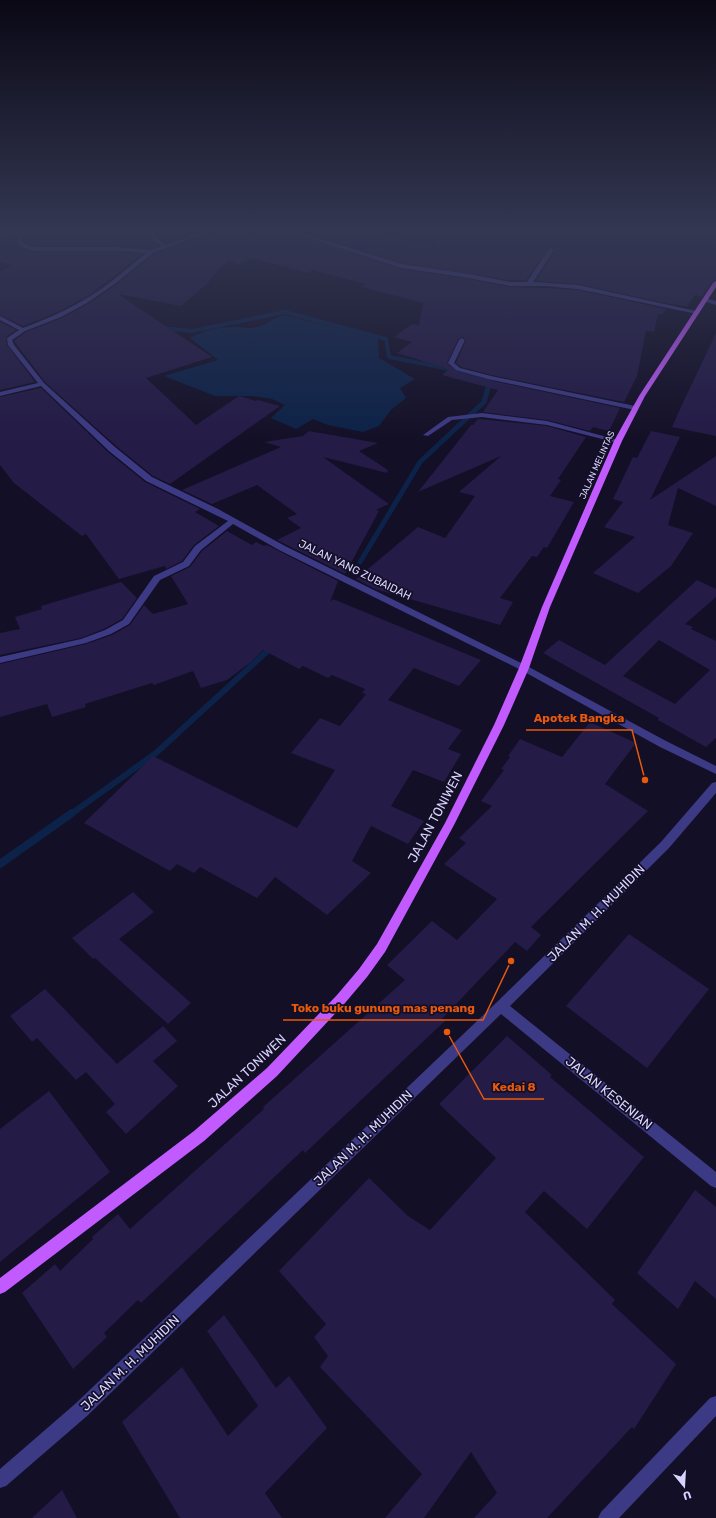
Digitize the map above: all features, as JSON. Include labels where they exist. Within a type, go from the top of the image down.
[{"type":"main road","name":"JALAN MELINTAS","points":[[524,668],[546,607],[618,441],[642,396],[705,300]]},
{"type":"main road","name":"JALAN TONIWEN","points":[[0,1287],[199,1136],[272,1072],[341,999],[363,973],[381,948],[449,825],[499,725],[524,668]]},
{"type":"street","points":[[0,318],[23,330],[59,316],[88,300]]},
{"type":"street","points":[[639,300],[697,312]]},
{"type":"street","points":[[705,300],[716,303]]},
{"type":"street","name":"JALAN YANG ZUBAIDAH","points":[[23,330],[10,338],[11,345],[42,384],[136,470],[149,479],[215,511],[282,548],[366,588],[524,668],[663,744],[716,770]]},
{"type":"street","points":[[462,340],[452,363],[458,369],[490,378],[635,408]]},
{"type":"street","points":[[0,394],[42,384]]},
{"type":"street","points":[[426,435],[450,418],[482,415],[547,423],[618,441]]},
{"type":"street","points":[[0,660],[83,641],[121,626],[130,618],[157,578],[183,566],[198,548],[233,521]]},
{"type":"street","name":"JALAN M. H. MUHIDIN","points":[[0,1480],[81,1410],[501,1006],[665,845],[716,786]]},
{"type":"street","name":"JALAN KESENIAN","points":[[501,1006],[716,1180]]},
{"type":"street","points":[[607,1518],[716,1404]]},
{"type":"water","points":[[283,315],[378,338],[379,358],[415,379],[400,388],[406,398],[391,410],[379,426],[363,432],[328,425],[313,419],[296,429],[271,418],[285,405],[272,399],[252,396],[215,396],[164,376],[218,360],[190,338],[195,335],[218,328],[258,327]]},
{"type":"building","points":[[0,300],[81,300],[60,311],[23,326],[0,315]]},
{"type":"building","points":[[94,300],[127,300],[212,357],[146,378],[196,425],[239,396],[280,406],[170,484],[153,476],[116,446],[45,382],[14,341],[26,332],[62,318]]},
{"type":"building","points":[[149,300],[188,300],[181,306]]},
{"type":"building","points":[[411,300],[624,300],[666,309],[662,315],[658,314],[654,332],[646,331],[637,376],[624,402],[491,375],[461,367],[456,363],[466,340],[463,337],[458,339],[447,363],[456,371],[488,380],[620,408],[609,431],[593,427],[590,431],[547,420],[483,412],[498,390],[442,375],[449,369],[397,353],[412,342],[394,337],[412,324],[419,325],[423,303]]},
{"type":"building","points":[[650,300],[691,300],[687,306]]},
{"type":"building","points":[[0,322],[16,330],[6,337],[7,345],[35,382],[0,390]]},
{"type":"building","points":[[716,333],[716,436],[672,427],[681,407]]},
{"type":"building","points":[[41,388],[108,452],[145,482],[200,509],[195,512],[219,526],[194,545],[182,561],[166,569],[165,566],[119,579],[86,534],[82,536],[14,483],[0,465],[0,397]]},
{"type":"building","points":[[478,419],[547,426],[586,437],[558,479],[561,480],[550,496],[574,502],[547,548],[544,547],[537,557],[532,556],[500,598],[513,602],[500,625],[375,589],[356,579],[418,527],[445,538],[475,496],[459,492],[501,456],[418,492],[471,425],[473,425]]},
{"type":"building","points":[[309,431],[378,443],[359,451],[388,470],[387,473],[323,457],[389,504],[376,510],[379,511],[345,574],[277,540],[301,528],[287,518],[297,514],[257,485],[212,504],[182,490],[281,447],[264,442],[303,436]]},
{"type":"building","points":[[651,431],[680,437],[650,500],[716,456],[716,506],[678,488],[668,525],[693,533],[671,566],[638,593],[593,573],[635,537],[604,527],[623,502],[613,499],[633,457],[637,458]]},
{"type":"building","points":[[227,531],[252,545],[256,542],[264,546],[267,545],[338,581],[330,602],[333,599],[481,660],[459,686],[414,668],[388,700],[462,730],[448,749],[461,754],[444,782],[413,770],[391,806],[424,821],[408,844],[371,826],[352,861],[371,873],[327,915],[275,877],[257,898],[200,867],[194,873],[177,864],[170,871],[84,823],[153,756],[297,828],[335,770],[291,753],[320,718],[340,726],[366,694],[362,693],[365,689],[332,675],[328,678],[303,666],[299,669],[263,650],[251,662],[227,680],[201,688],[193,671],[154,685],[152,683],[85,704],[86,707],[52,717],[47,704],[0,717],[0,664],[86,644],[112,635],[130,625],[144,605],[153,614],[188,604],[171,576],[190,567],[202,551]]},
{"type":"building","points":[[697,580],[716,589],[716,597],[685,624],[693,627],[691,629],[716,641],[716,738],[706,747],[658,720],[659,718],[543,653],[559,640],[605,665]],"holes":[[[659,640],[710,670],[675,704],[623,676]]]},
{"type":"building","points":[[121,582],[137,598],[122,619],[104,629],[81,638],[0,655],[0,633],[20,629],[15,617],[42,609],[41,606]]},
{"type":"building","points":[[590,722],[636,743],[605,784],[648,811],[531,927],[541,935],[527,951],[515,942],[442,1019],[445,1021],[305,1153],[303,1150],[141,1303],[138,1300],[104,1333],[107,1337],[73,1369],[22,1293],[55,1264],[60,1271],[93,1239],[92,1237],[118,1214],[130,1229],[264,1109],[263,1107],[405,980],[387,965],[432,921],[457,940],[497,899],[444,864],[466,843],[459,838],[492,806],[481,801],[504,770],[501,769],[510,757],[508,756],[520,739],[562,757]]},
{"type":"building","points":[[133,892],[154,912],[119,939],[191,1003],[168,1024],[95,958],[93,959],[72,938]]},
{"type":"building","points":[[629,934],[709,989],[647,1068],[566,1006]]},
{"type":"building","points":[[45,989],[117,1064],[163,1026],[177,1041],[153,1061],[178,1086],[126,1134],[106,1112],[115,1104],[86,1072],[76,1080],[37,1038],[32,1042],[10,1016]]},
{"type":"building","points":[[507,1036],[552,1075],[550,1077],[644,1157],[587,1229],[544,1191],[525,1212],[615,1300],[612,1304],[676,1364],[634,1429],[632,1427],[547,1518],[474,1518],[497,1493],[471,1452],[424,1518],[385,1518],[422,1474],[320,1367],[328,1356],[314,1337],[326,1324],[279,1271],[369,1178],[408,1216],[430,1230],[496,1158],[439,1104]]},
{"type":"building","points":[[49,1091],[110,1172],[0,1262],[0,1129]]},
{"type":"building","points":[[695,1190],[716,1207],[716,1299],[695,1281],[678,1309],[637,1273]]},
{"type":"building","points":[[224,1315],[276,1388],[289,1376],[327,1428],[265,1493],[282,1518],[180,1518],[122,1422],[182,1367],[228,1436],[258,1406],[207,1331]]},
{"type":"building","points":[[62,1490],[77,1518],[32,1518]]},
{"type":"waterway","points":[[161,328],[192,331],[285,312],[386,339],[389,357],[465,372],[484,379]]},
{"type":"waterway","points":[[360,562],[420,462],[484,402],[490,381],[484,379]]},
{"type":"waterway","points":[[71,814],[156,753],[273,646]]},
{"type":"waterway","points":[[0,864],[72,813]]},
{"type":"place","name":"Apotek Bangka","points":[[645,780]]},
{"type":"place","name":"Toko buku gunung mas penang","points":[[511,961]]},
{"type":"place","name":"Kedai 8","points":[[447,1032]]}]
